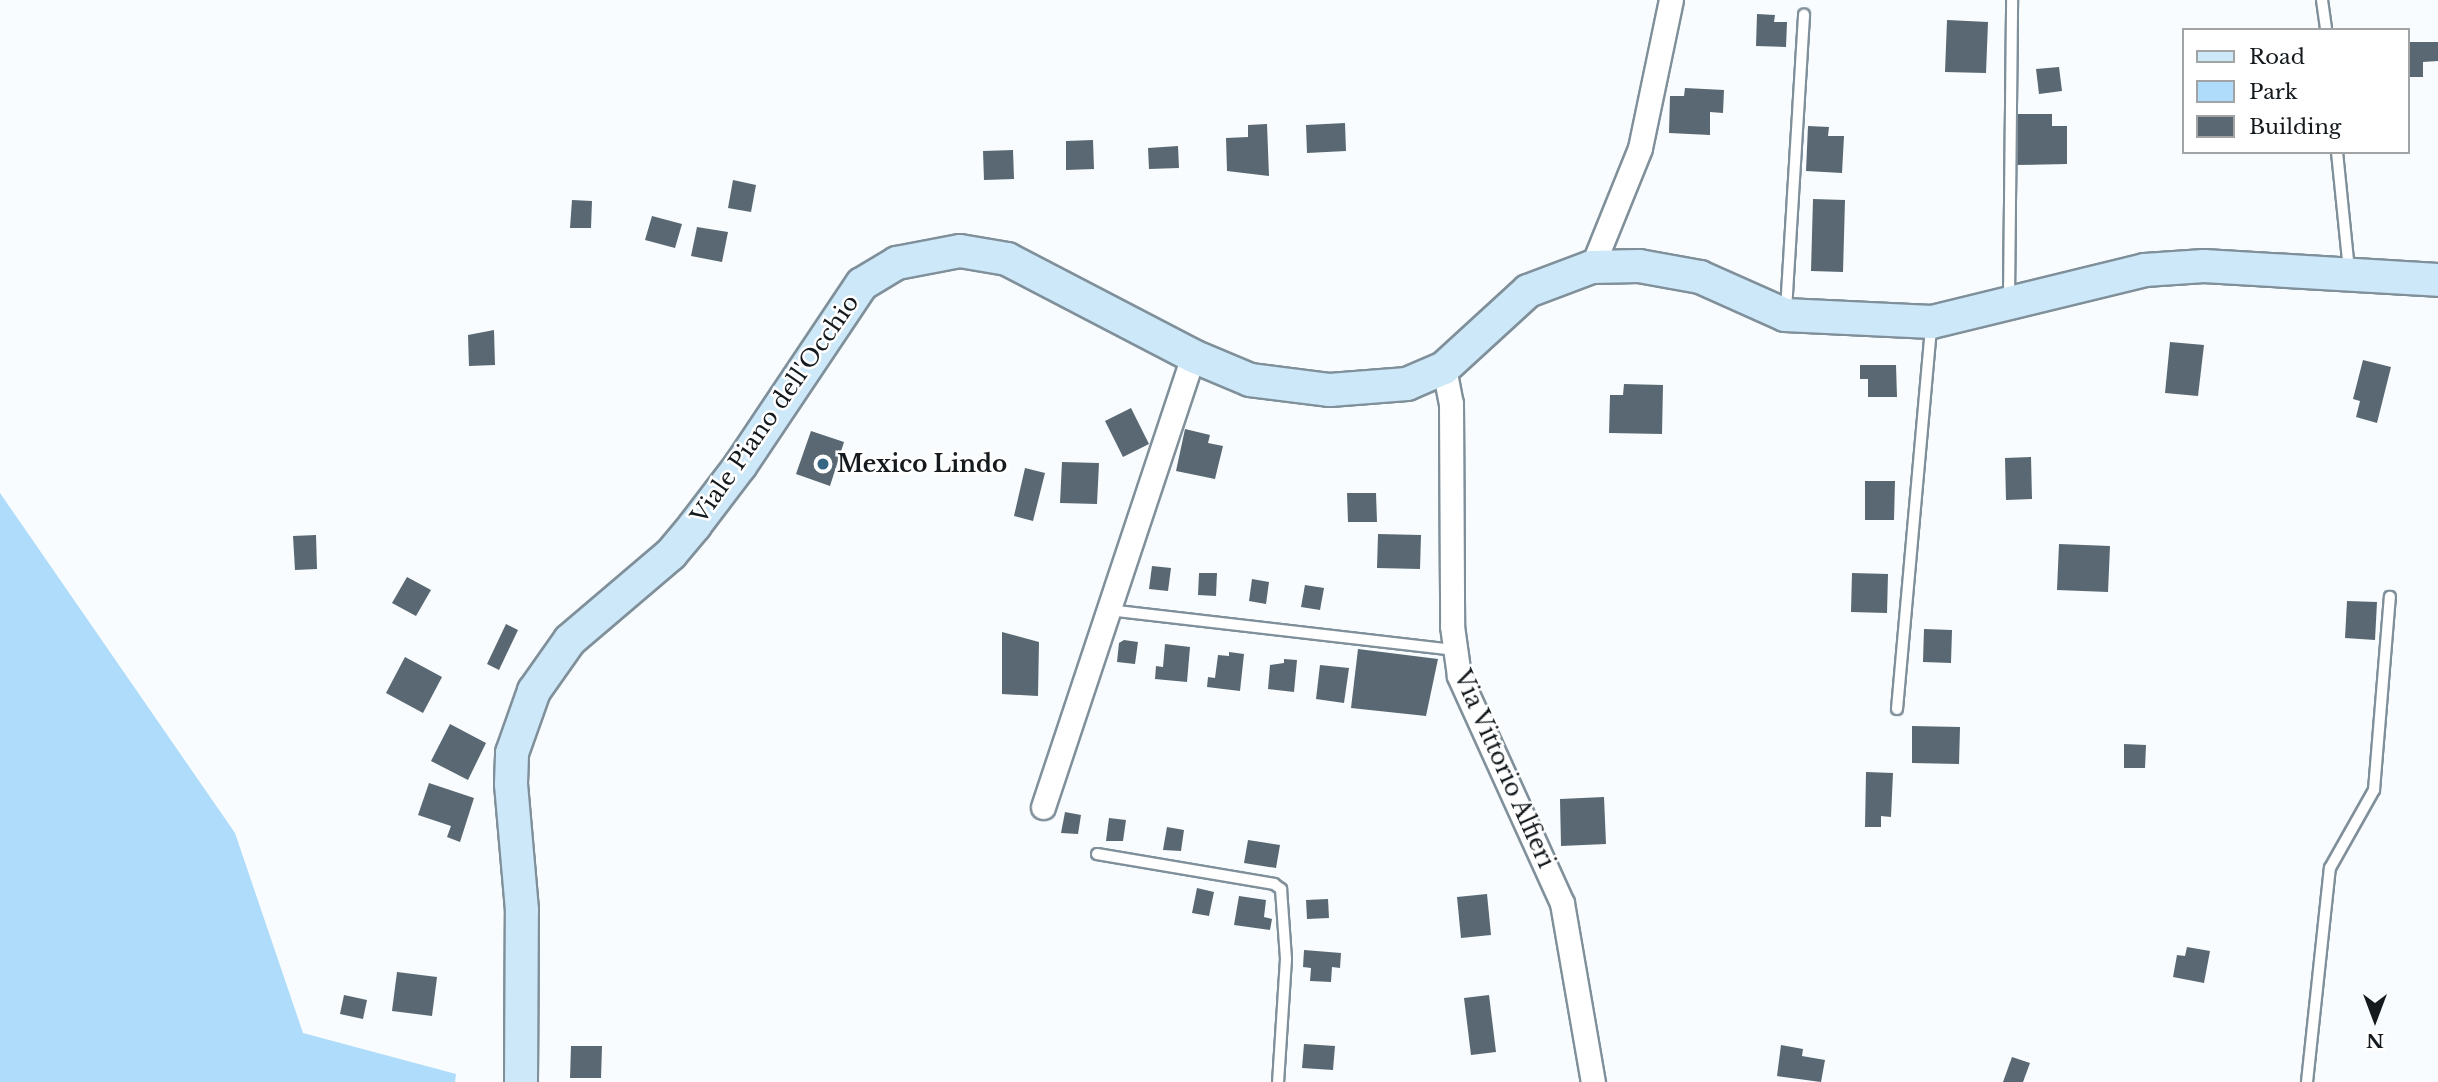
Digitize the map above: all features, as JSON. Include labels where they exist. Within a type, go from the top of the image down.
[{"type":"main road","name":"Viale Piano dell'Occhio","points":[[521,1082],[523,909],[511,784],[512,753],[534,691],[570,640],[671,554],[719,497],[862,284],[897,263],[939,252],[1007,259],[1193,356],[1250,380],[1305,389],[1362,390],[1406,384],[1444,368],[1528,291],[1591,267],[1639,266],[1700,277],[1785,315],[1932,322],[2088,281],[2145,271],[2204,266],[2438,280]]},
{"type":"street","points":[[1591,267],[1640,148],[1671,0]]},
{"type":"street","points":[[1043,807],[1193,356]]},
{"type":"street","name":"Via Vittorio Alfieri","points":[[1444,368],[1451,403],[1453,650],[1474,713],[1562,903],[1593,1082]]},
{"type":"lane","points":[[2009,303],[2012,0]]},
{"type":"lane","points":[[2322,0],[2326,28]]},
{"type":"lane","points":[[1785,315],[1804,16]]},
{"type":"lane","points":[[2337,154],[2350,275]]},
{"type":"lane","points":[[1897,709],[1932,322]]},
{"type":"lane","points":[[2307,1082],[2329,868],[2374,790],[2390,597]]},
{"type":"lane","points":[[1107,609],[1453,650]]},
{"type":"lane","points":[[1097,854],[1274,884],[1281,889],[1286,959],[1278,1082]]},
{"type":"green space","points":[[0,493],[235,833],[303,1033],[456,1074],[455,1082],[0,1082]]},
{"type":"building","points":[[1757,14],[1775,15],[1774,22],[1787,22],[1786,47],[1756,46]]},
{"type":"building","points":[[1947,20],[1988,22],[1986,73],[1945,72]]},
{"type":"building","points":[[2410,42],[2438,42],[2438,61],[2423,62],[2423,77],[2410,77]]},
{"type":"building","points":[[2059,67],[2062,91],[2039,94],[2036,69]]},
{"type":"building","points":[[1685,88],[1724,90],[1723,113],[1710,112],[1710,135],[1669,133],[1670,96],[1684,96]]},
{"type":"building","points":[[2015,114],[2052,114],[2052,126],[2067,126],[2067,164],[2015,165]]},
{"type":"building","points":[[1345,123],[1346,151],[1307,153],[1306,125]]},
{"type":"building","points":[[1267,124],[1269,176],[1227,171],[1226,138],[1248,137],[1248,125]]},
{"type":"building","points":[[1808,126],[1829,127],[1828,136],[1844,136],[1842,173],[1806,171]]},
{"type":"building","points":[[1093,140],[1094,169],[1066,170],[1066,141]]},
{"type":"building","points":[[1178,146],[1179,168],[1149,169],[1148,148]]},
{"type":"building","points":[[1013,150],[1014,179],[984,180],[983,151]]},
{"type":"building","points":[[733,180],[756,185],[751,212],[728,208]]},
{"type":"building","points":[[1813,199],[1845,200],[1843,272],[1811,271]]},
{"type":"building","points":[[572,200],[592,201],[591,228],[570,228]]},
{"type":"building","points":[[652,216],[682,224],[675,248],[645,240]]},
{"type":"building","points":[[697,227],[728,232],[722,262],[691,256]]},
{"type":"building","points":[[494,330],[495,365],[469,366],[468,335]]},
{"type":"building","points":[[2170,342],[2204,345],[2198,396],[2165,393]]},
{"type":"building","points":[[2363,360],[2391,367],[2377,423],[2356,417],[2360,401],[2353,399]]},
{"type":"building","points":[[1860,365],[1896,365],[1897,397],[1868,397],[1868,379],[1860,379]]},
{"type":"building","points":[[1624,384],[1663,385],[1662,434],[1609,433],[1610,395],[1623,395]]},
{"type":"building","points":[[1131,408],[1149,444],[1123,457],[1105,421]]},
{"type":"building","points":[[1185,429],[1210,435],[1208,443],[1223,446],[1215,479],[1176,471]]},
{"type":"building","points":[[811,431],[844,442],[830,486],[796,474]]},
{"type":"building","points":[[2031,457],[2032,499],[2006,500],[2005,458]]},
{"type":"building","points":[[1062,462],[1099,463],[1097,504],[1060,503]]},
{"type":"building","points":[[1025,468],[1045,473],[1033,521],[1014,516]]},
{"type":"building","points":[[1865,481],[1895,481],[1894,520],[1865,520]]},
{"type":"building","points":[[1347,493],[1376,493],[1377,522],[1348,522]]},
{"type":"building","points":[[1378,534],[1421,535],[1420,569],[1377,568]]},
{"type":"building","points":[[316,535],[317,569],[295,570],[293,536]]},
{"type":"building","points":[[2059,544],[2110,546],[2108,592],[2057,590]]},
{"type":"building","points":[[1152,566],[1171,568],[1168,591],[1149,589]]},
{"type":"building","points":[[1199,573],[1217,573],[1216,596],[1198,595]]},
{"type":"building","points":[[1852,573],[1888,574],[1887,613],[1851,612]]},
{"type":"building","points":[[407,577],[431,590],[416,616],[392,603]]},
{"type":"building","points":[[1252,579],[1269,582],[1266,604],[1249,601]]},
{"type":"building","points":[[1305,585],[1324,588],[1320,610],[1301,607]]},
{"type":"building","points":[[2347,601],[2377,602],[2375,640],[2345,638]]},
{"type":"building","points":[[506,624],[518,630],[499,670],[487,664]]},
{"type":"building","points":[[1924,629],[1952,630],[1951,663],[1923,662]]},
{"type":"building","points":[[1002,632],[1039,642],[1038,696],[1002,694]]},
{"type":"building","points":[[1124,640],[1138,642],[1135,664],[1117,662],[1119,643]]},
{"type":"building","points":[[1165,644],[1190,647],[1187,682],[1155,679],[1156,666],[1163,667]]},
{"type":"building","points":[[1358,649],[1438,659],[1426,716],[1351,708]]},
{"type":"building","points":[[1229,652],[1244,654],[1240,691],[1207,687],[1208,677],[1215,678],[1218,655],[1229,656]]},
{"type":"building","points":[[405,657],[442,677],[423,713],[386,693]]},
{"type":"building","points":[[1284,659],[1297,660],[1294,692],[1268,689],[1270,665],[1284,663]]},
{"type":"building","points":[[1320,665],[1349,668],[1344,703],[1316,699]]},
{"type":"building","points":[[450,724],[486,743],[468,780],[431,761]]},
{"type":"building","points":[[1912,726],[1960,727],[1959,764],[1912,763]]},
{"type":"building","points":[[2124,744],[2146,745],[2145,768],[2124,768]]},
{"type":"building","points":[[1866,772],[1893,773],[1891,817],[1881,816],[1881,827],[1865,827]]},
{"type":"building","points":[[429,783],[474,798],[460,842],[447,837],[451,826],[418,815]]},
{"type":"building","points":[[1604,797],[1606,844],[1561,846],[1560,799]]},
{"type":"building","points":[[1065,812],[1081,815],[1078,834],[1061,833]]},
{"type":"building","points":[[1109,818],[1126,820],[1123,841],[1106,841]]},
{"type":"building","points":[[1167,827],[1184,830],[1181,851],[1163,850]]},
{"type":"building","points":[[1248,840],[1280,845],[1276,868],[1244,863]]},
{"type":"building","points":[[1197,888],[1214,892],[1209,916],[1192,913]]},
{"type":"building","points":[[1487,894],[1491,935],[1461,938],[1457,897]]},
{"type":"building","points":[[1239,896],[1266,900],[1264,917],[1272,919],[1270,930],[1234,925]]},
{"type":"building","points":[[1328,899],[1329,918],[1307,919],[1306,900]]},
{"type":"building","points":[[2187,947],[2210,951],[2204,983],[2173,977],[2177,955],[2185,956]]},
{"type":"building","points":[[1304,950],[1341,953],[1340,968],[1332,967],[1331,982],[1310,981],[1311,968],[1303,967]]},
{"type":"building","points":[[397,972],[437,977],[432,1016],[392,1011]]},
{"type":"building","points":[[344,995],[367,1000],[363,1019],[340,1014]]},
{"type":"building","points":[[1489,995],[1496,1052],[1471,1055],[1464,998]]},
{"type":"building","points":[[1304,1044],[1335,1046],[1333,1070],[1302,1068]]},
{"type":"building","points":[[1781,1045],[1803,1049],[1802,1056],[1825,1060],[1821,1082],[1777,1076]]},
{"type":"building","points":[[571,1046],[602,1046],[601,1078],[570,1078]]},
{"type":"building","points":[[2012,1057],[2030,1063],[2023,1082],[2003,1082]]},
{"type":"place","name":"Mexico Lindo","points":[[823,464]]}]
